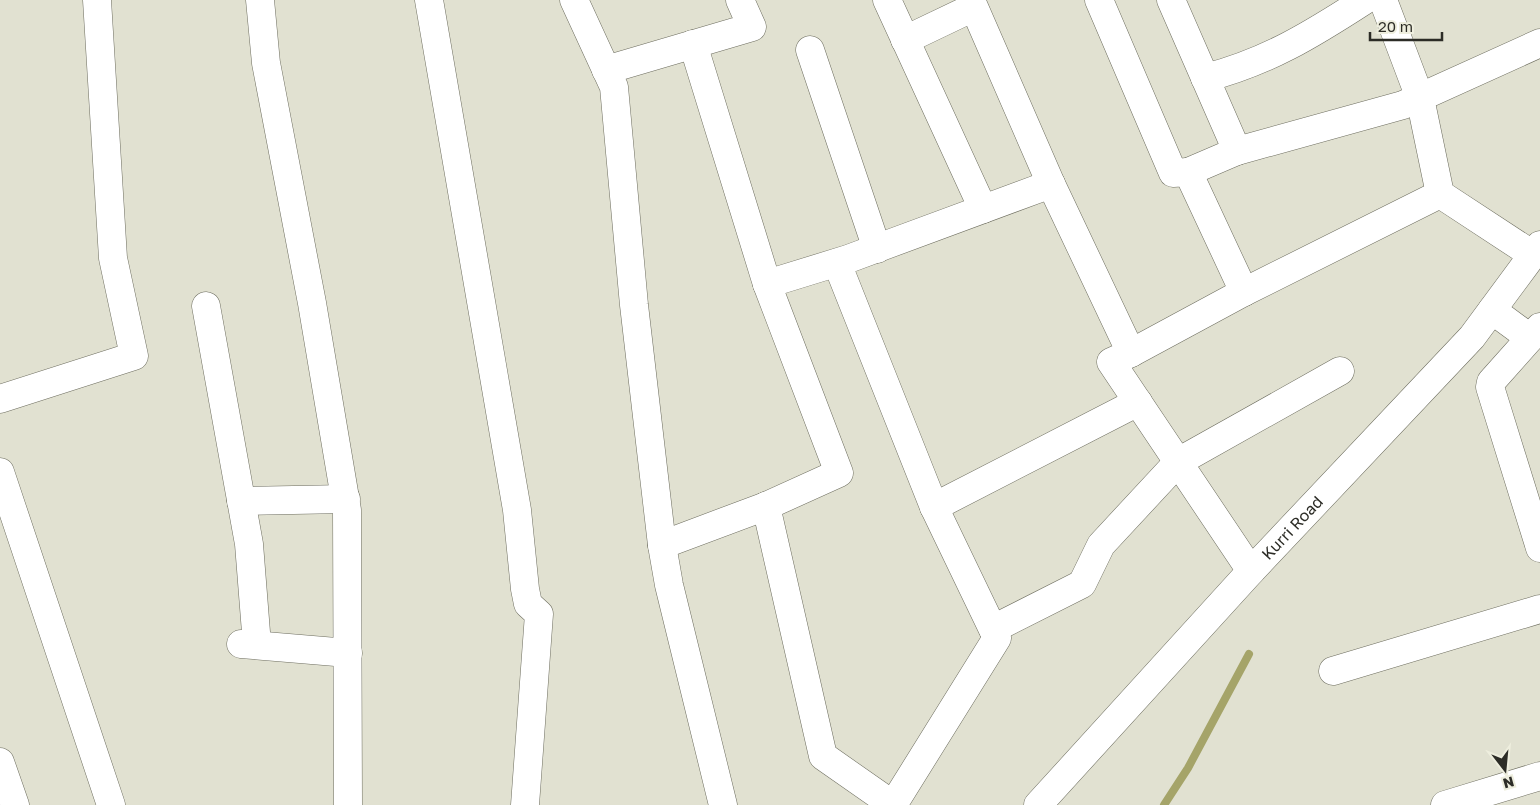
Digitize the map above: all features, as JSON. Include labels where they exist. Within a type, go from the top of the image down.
[{"type":"street","points":[[0,399],[134,356],[113,258],[96,0]]},
{"type":"street","points":[[260,0],[266,64],[312,302],[346,499],[348,805]]},
{"type":"street","points":[[429,0],[517,510],[525,589],[528,604],[538,614],[525,805]]},
{"type":"street","points":[[574,0],[614,87],[634,305],[662,545],[669,585],[723,805]]},
{"type":"street","points":[[606,70],[752,27],[740,0]]},
{"type":"street","points":[[886,0],[983,209]]},
{"type":"street","points":[[1099,0],[1173,173],[1188,172],[1236,151],[1403,106],[1540,43]]},
{"type":"street","points":[[1171,0],[1236,151]]},
{"type":"street","points":[[1205,78],[1240,69],[1274,55],[1309,36],[1365,0]]},
{"type":"street","points":[[1383,0],[1420,98],[1440,194],[1536,250]]},
{"type":"street","points":[[905,40],[974,7],[1052,184],[1131,354]]},
{"type":"street","points":[[662,545],[766,506],[839,473],[768,284],[693,44]]},
{"type":"street","points":[[810,50],[877,249]]},
{"type":"street","points":[[1188,172],[1244,292]]},
{"type":"street","points":[[768,284],[877,249],[1052,184]]},
{"type":"street","points":[[1251,570],[1111,362],[1131,354],[1244,292],[1440,194]]},
{"type":"street","name":"Kurri Road","points":[[1038,805],[1251,570],[1472,337],[1536,250]]},
{"type":"street","points":[[766,506],[824,756],[893,805],[997,638],[934,507],[837,263]]},
{"type":"street","points":[[206,306],[249,544],[249,644],[348,653]]},
{"type":"street","points":[[1492,310],[1535,332],[1491,382],[1490,387],[1540,548]]},
{"type":"street","points":[[993,629],[1082,584],[1102,545],[1178,462],[1340,370]]},
{"type":"street","points":[[934,507],[1138,402]]},
{"type":"street","points":[[0,472],[111,805]]},
{"type":"street","points":[[241,501],[346,499]]},
{"type":"street","points":[[1332,671],[1540,609]]},
{"type":"street","points":[[0,762],[15,805]]},
{"type":"street","points":[[1445,805],[1540,776]]},
{"type":"waterway","points":[[1164,805],[1188,768],[1249,654]]}]
